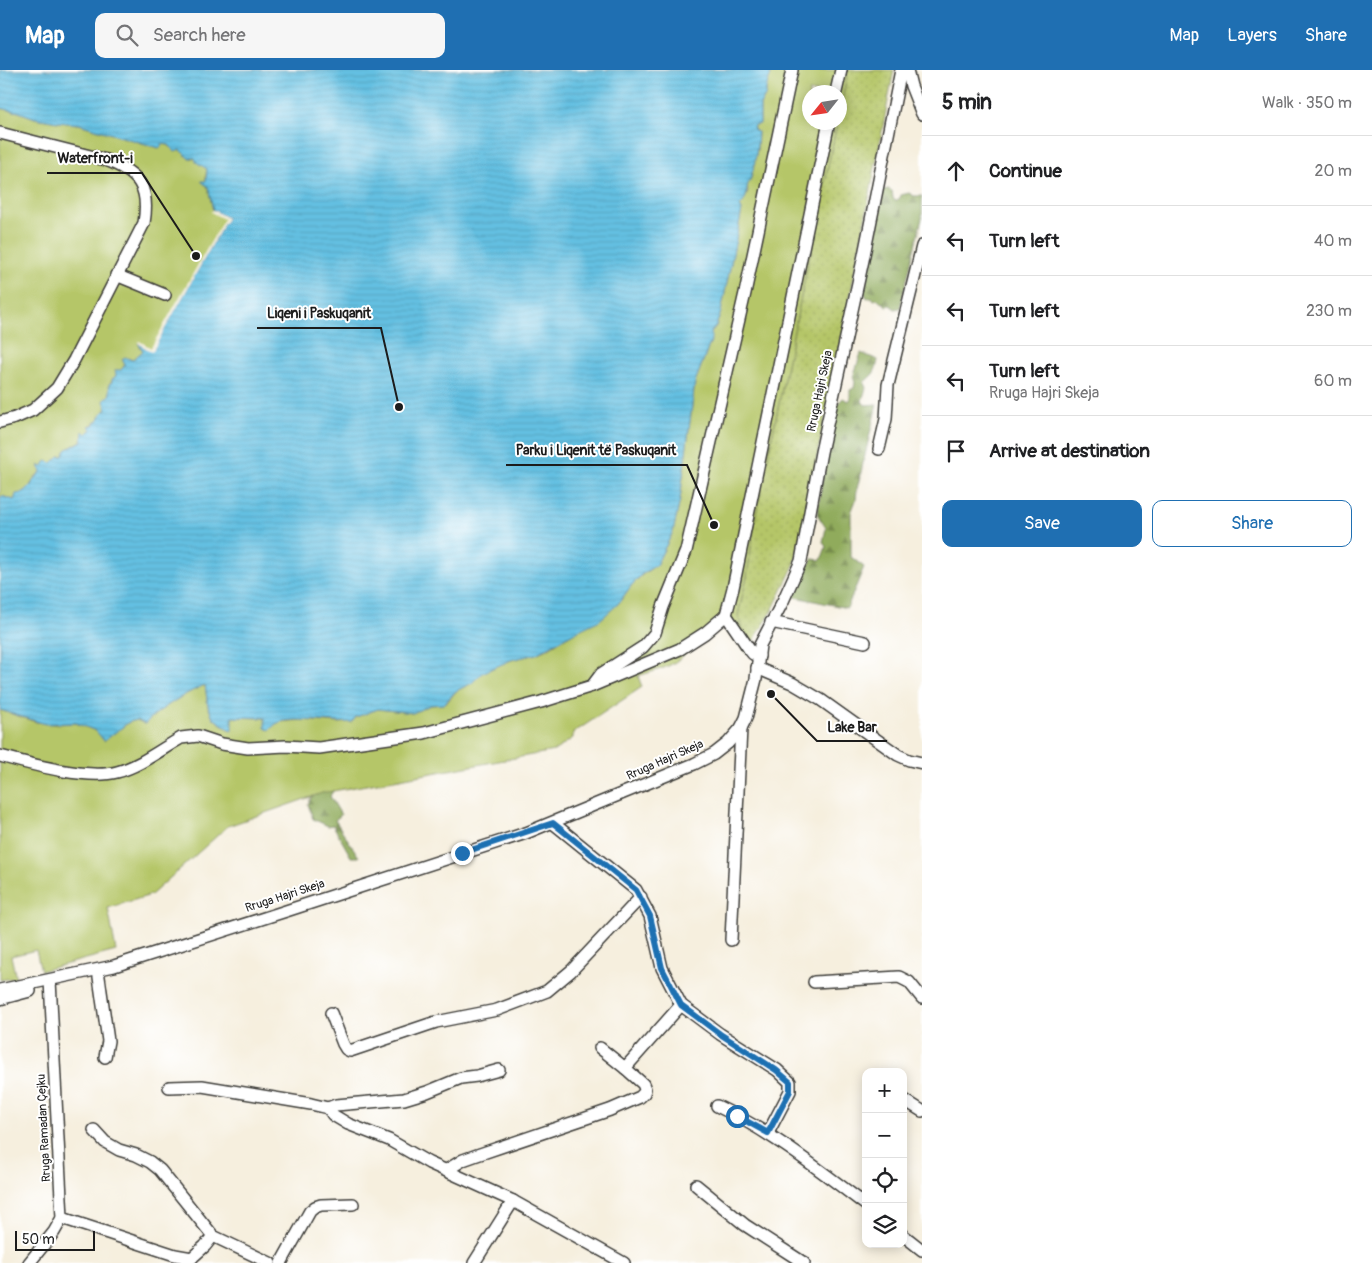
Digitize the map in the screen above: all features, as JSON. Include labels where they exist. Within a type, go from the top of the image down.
[{"type":"street","points":[[592,686],[601,674],[644,647],[655,632],[686,551],[745,293],[792,70]]},
{"type":"street","points":[[838,85],[841,70]]},
{"type":"street","name":"Rruga Hajri Skeja","points":[[0,990],[51,983],[98,970],[277,914],[553,823],[694,764],[714,754],[728,744],[741,728],[746,718],[757,668],[754,652],[801,561],[821,452],[863,260],[901,70]]},
{"type":"street","points":[[907,70],[922,114]]},
{"type":"street","points":[[0,756],[47,768],[102,775],[132,767],[181,738],[190,736],[198,736],[222,744],[248,748],[334,746],[424,733],[541,702],[592,686],[680,649],[705,632],[726,615],[733,588],[828,130]]},
{"type":"street","points":[[0,133],[106,160],[122,167],[136,177],[143,188],[146,198],[144,223],[74,360],[57,388],[32,410],[15,418],[0,422]]},
{"type":"street","points":[[879,449],[886,419],[888,385],[922,246]]},
{"type":"street","points":[[116,275],[165,295]]},
{"type":"street","points":[[726,615],[754,652]]},
{"type":"street","points":[[771,622],[866,642]]},
{"type":"street","points":[[757,668],[792,683],[821,700],[898,755],[922,763]]},
{"type":"street","points":[[730,940],[741,728]]},
{"type":"street","points":[[553,823],[625,880],[641,897],[650,916],[662,968],[681,1005],[720,1034],[776,1070],[790,1082],[790,1091],[768,1133]]},
{"type":"street","points":[[331,1013],[343,1044],[350,1051],[436,1022],[491,1012],[547,992],[571,971],[641,897]]},
{"type":"street","points":[[98,970],[108,1041],[105,1057]]},
{"type":"street","points":[[814,982],[899,977],[909,982],[921,992]]},
{"type":"street","points":[[0,999],[51,983]]},
{"type":"street","name":"Rruga Ramadan Çejku","points":[[51,983],[62,1218]]},
{"type":"street","points":[[625,1068],[681,1005]]},
{"type":"street","points":[[446,1170],[463,1160],[640,1097],[645,1089],[643,1084],[600,1048]]},
{"type":"street","points":[[169,1087],[202,1086],[328,1108],[404,1099],[461,1078],[499,1070]]},
{"type":"street","points":[[907,1102],[922,1111]]},
{"type":"street","points":[[717,1106],[768,1133],[806,1159],[863,1203]]},
{"type":"street","points":[[328,1108],[333,1115],[348,1124],[389,1140],[429,1163],[513,1201],[624,1263]]},
{"type":"street","points":[[94,1130],[105,1142],[119,1150],[136,1155],[160,1170],[213,1236],[270,1263]]},
{"type":"street","points":[[696,1185],[745,1225],[804,1263]]},
{"type":"street","points":[[474,1263],[513,1201]]},
{"type":"street","points":[[281,1263],[310,1211],[315,1207],[353,1204]]},
{"type":"street","points":[[29,1263],[54,1232],[62,1218],[189,1260],[213,1236]]},
{"type":"street","points":[[907,1238],[922,1250]]},
{"type":"green space","points":[[767,70],[848,70],[845,85],[802,85],[802,130],[836,130],[755,519],[747,576],[738,615],[744,634],[752,643],[747,654],[727,625],[719,627],[704,636],[672,664],[638,676],[642,687],[573,733],[573,738],[554,751],[322,793],[228,826],[151,895],[108,908],[116,951],[41,971],[36,950],[11,956],[16,978],[0,980],[0,710],[36,722],[55,724],[76,723],[96,731],[120,729],[129,722],[137,720],[145,724],[173,702],[205,685],[208,706],[213,718],[231,731],[232,717],[265,718],[279,722],[301,720],[339,723],[352,722],[356,717],[378,709],[412,713],[430,705],[444,704],[456,691],[472,683],[481,673],[511,660],[536,654],[549,648],[618,604],[631,586],[656,565],[673,532],[680,500],[695,382],[712,338],[711,332],[716,326],[721,312],[742,210],[740,206],[748,193],[747,185],[751,178],[757,150],[758,132],[755,131],[753,126],[760,123],[760,105],[766,94],[771,74]]},
{"type":"green space","points":[[848,70],[894,70],[847,312],[795,563],[770,615],[752,643],[744,634],[738,615],[747,576],[755,519],[836,130],[847,130],[847,85],[845,85]]},
{"type":"green space","points":[[0,108],[35,118],[79,124],[159,148],[161,144],[169,145],[172,149],[181,150],[188,158],[195,158],[207,169],[205,182],[208,187],[213,210],[227,218],[152,352],[139,345],[144,351],[132,360],[128,358],[123,362],[125,364],[121,371],[117,370],[116,376],[109,384],[110,391],[107,409],[97,421],[89,426],[92,429],[86,434],[84,432],[81,441],[66,450],[63,456],[59,456],[52,463],[42,467],[41,472],[36,476],[28,489],[14,500],[2,496],[0,498]]},
{"type":"green space","points":[[888,189],[892,191],[895,201],[901,195],[909,193],[914,196],[922,196],[922,218],[900,308],[895,309],[890,305],[886,306],[878,299],[867,298],[864,292],[873,252],[883,190]]},
{"type":"green space","points":[[861,353],[878,360],[874,373],[864,382],[866,388],[862,401],[865,405],[877,404],[856,500],[851,513],[851,557],[864,567],[847,608],[791,596],[812,559],[821,560],[826,547],[823,542],[826,528],[817,514],[827,451],[838,403],[843,398],[848,401],[850,400],[850,390],[854,388],[855,382],[853,377]]},
{"type":"green space","points":[[335,788],[330,796],[341,815],[335,820],[359,857],[351,857],[333,825],[328,826],[313,819],[308,804],[312,796]]},
{"type":"water","points":[[0,70],[767,70],[771,74],[766,94],[760,105],[760,124],[753,126],[755,131],[758,132],[755,160],[746,198],[740,206],[742,210],[721,312],[716,326],[711,332],[712,338],[695,382],[680,500],[673,532],[656,565],[641,575],[618,604],[600,620],[536,654],[511,660],[482,673],[472,683],[456,691],[444,704],[430,705],[413,713],[378,709],[356,717],[352,722],[293,720],[278,723],[269,730],[265,728],[265,718],[232,717],[232,731],[213,718],[208,706],[205,685],[173,702],[145,724],[137,720],[129,722],[104,741],[96,731],[76,723],[45,724],[0,710],[0,498],[2,496],[14,500],[16,494],[28,489],[41,472],[39,465],[42,467],[46,461],[52,463],[59,456],[63,456],[66,450],[82,441],[83,431],[86,434],[92,430],[89,426],[94,425],[107,409],[104,401],[110,394],[109,384],[116,376],[115,370],[121,370],[125,365],[122,359],[125,357],[132,360],[143,351],[138,343],[152,351],[227,218],[213,210],[208,187],[201,181],[206,181],[207,169],[196,162],[195,158],[188,158],[181,150],[175,152],[169,145],[161,144],[162,146],[159,148],[79,124],[35,118],[0,108]]},
{"type":"pier","points":[[213,210],[227,218],[152,352],[138,343],[139,341],[151,348],[224,219],[211,212]]},
{"type":"place","name":"Waterfront-i","points":[[196,256]]},
{"type":"place","name":"Liqeni i Paskuqanit","points":[[399,407]]},
{"type":"place","name":"Parku i Liqenit të Paskuqanit","points":[[714,525]]},
{"type":"place","name":"Lake Bar","points":[[771,694]]},
{"type":"route","points":[[462,853],[553,823],[636,890],[650,916],[662,968],[681,1005],[720,1034],[776,1070],[790,1082],[790,1091],[768,1133],[737,1116]]}]
